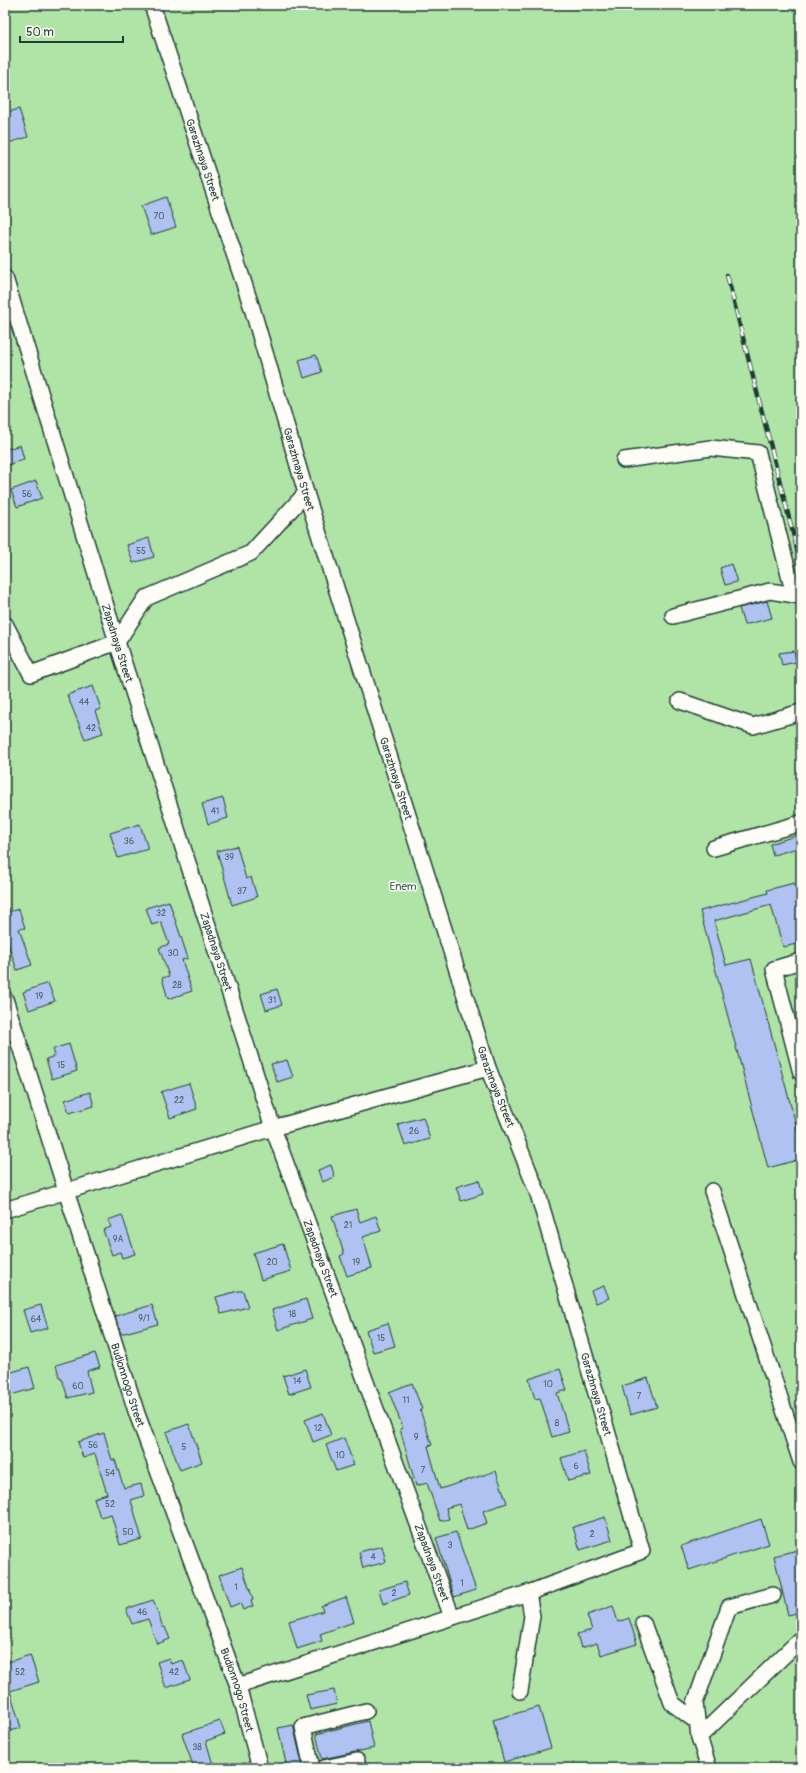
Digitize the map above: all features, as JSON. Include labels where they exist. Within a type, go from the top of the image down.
[{"type":"street","name":"Garazhnaya Street","points":[[152,5],[252,308],[306,493],[488,1068],[538,1194],[642,1552],[528,1593]]},
{"type":"street","name":"Zapadnaya Street","points":[[5,278],[117,642],[274,1128],[452,1617]]},
{"type":"street","points":[[624,460],[711,448],[758,454],[798,596],[770,591],[673,616]]},
{"type":"street","points":[[5,624],[31,674],[117,642],[146,598],[251,553],[306,493]]},
{"type":"street","points":[[680,701],[753,726],[801,712]]},
{"type":"street","points":[[714,848],[801,823]]},
{"type":"street","points":[[801,961],[774,969],[798,1054],[801,1073]]},
{"type":"street","name":"Budionnogo Street","points":[[5,999],[65,1192],[137,1414],[238,1686],[260,1768]]},
{"type":"street","points":[[5,1210],[274,1128],[488,1068]]},
{"type":"street","points":[[712,1191],[801,1462]]},
{"type":"street","points":[[238,1686],[528,1593],[532,1616],[520,1691]]},
{"type":"street","points":[[709,1768],[698,1730],[695,1703],[729,1608],[773,1595]]},
{"type":"street","points":[[643,1623],[672,1703],[698,1730]]},
{"type":"street","points":[[698,1730],[801,1640]]},
{"type":"street","points":[[312,1768],[303,1727],[366,1711]]},
{"type":"street","points":[[324,1768],[357,1761]]},
{"type":"green space","name":"Enem","points":[[5,5],[801,5],[801,1768],[5,1768]]},
{"type":"building","points":[[19,109],[28,137],[5,144],[5,113]]},
{"type":"building","points":[[166,197],[176,227],[151,235],[141,206]]},
{"type":"building","points":[[316,355],[322,372],[304,378],[299,360]]},
{"type":"building","points":[[20,445],[24,459],[5,466],[5,450]]},
{"type":"building","points":[[36,481],[42,498],[17,507],[11,490]]},
{"type":"building","points":[[149,538],[154,557],[133,563],[127,545]]},
{"type":"building","points":[[731,564],[737,582],[725,585],[720,568]]},
{"type":"building","points":[[767,601],[772,618],[744,625],[739,608]]},
{"type":"building","points":[[794,651],[796,662],[782,665],[779,653]]},
{"type":"building","points":[[93,686],[101,709],[95,711],[103,733],[85,739],[67,695]]},
{"type":"building","points":[[223,798],[228,818],[208,824],[202,804]]},
{"type":"building","points":[[140,824],[148,849],[118,858],[110,833]]},
{"type":"building","points":[[801,834],[801,847],[773,855],[770,844]]},
{"type":"building","points":[[237,846],[246,879],[251,877],[257,897],[232,905],[217,851]]},
{"type":"building","points":[[794,883],[801,909],[801,943],[783,947],[771,905],[714,921],[726,965],[751,959],[801,1143],[801,1159],[768,1168],[700,911],[768,893],[767,890]]},
{"type":"building","points":[[169,901],[188,958],[182,960],[192,991],[168,999],[162,978],[169,976],[159,948],[169,944],[161,922],[152,925],[146,908]]},
{"type":"building","points":[[19,909],[25,928],[19,929],[32,965],[17,970],[5,935],[5,913]]},
{"type":"building","points":[[48,983],[55,1001],[29,1010],[23,992]]},
{"type":"building","points":[[277,989],[282,1005],[266,1010],[261,994]]},
{"type":"building","points":[[69,1044],[77,1071],[52,1079],[46,1059],[55,1056],[53,1049]]},
{"type":"building","points":[[287,1060],[293,1077],[277,1082],[271,1064]]},
{"type":"building","points":[[189,1083],[197,1109],[170,1118],[161,1092]]},
{"type":"building","points":[[90,1092],[94,1106],[69,1113],[65,1100]]},
{"type":"building","points":[[423,1117],[430,1139],[405,1146],[398,1124]]},
{"type":"building","points":[[331,1165],[335,1177],[322,1182],[318,1170]]},
{"type":"building","points":[[479,1180],[483,1194],[461,1201],[456,1187]]},
{"type":"building","points":[[356,1209],[360,1222],[376,1216],[381,1231],[363,1237],[372,1268],[347,1276],[340,1256],[344,1254],[332,1216]]},
{"type":"building","points":[[122,1215],[135,1254],[122,1258],[120,1252],[112,1255],[103,1230],[111,1227],[108,1220]]},
{"type":"building","points":[[283,1244],[291,1271],[261,1280],[253,1253]]},
{"type":"building","points":[[604,1286],[609,1298],[596,1303],[591,1291]]},
{"type":"building","points":[[243,1291],[248,1307],[221,1314],[216,1297]]},
{"type":"building","points":[[306,1299],[312,1319],[278,1330],[272,1310]]},
{"type":"building","points":[[41,1305],[48,1328],[30,1333],[23,1310]]},
{"type":"building","points":[[152,1305],[158,1324],[121,1334],[115,1316]]},
{"type":"building","points":[[388,1323],[395,1346],[373,1352],[366,1330]]},
{"type":"building","points":[[95,1353],[100,1367],[87,1371],[92,1392],[68,1398],[56,1365]]},
{"type":"building","points":[[29,1367],[35,1388],[11,1395],[5,1374]]},
{"type":"building","points":[[305,1369],[311,1387],[289,1394],[283,1376]]},
{"type":"building","points":[[560,1369],[567,1390],[557,1393],[569,1432],[552,1437],[540,1398],[535,1399],[529,1379]]},
{"type":"building","points":[[648,1378],[657,1407],[630,1415],[622,1386]]},
{"type":"building","points":[[412,1383],[422,1409],[420,1410],[432,1445],[428,1446],[440,1489],[496,1471],[507,1503],[483,1511],[487,1523],[467,1530],[459,1504],[446,1508],[449,1519],[440,1521],[427,1483],[416,1486],[400,1429],[403,1428],[389,1392]]},
{"type":"building","points":[[323,1413],[331,1435],[313,1442],[305,1420]]},
{"type":"building","points":[[189,1424],[202,1462],[180,1470],[166,1432]]},
{"type":"building","points":[[104,1433],[112,1460],[115,1460],[124,1488],[141,1484],[144,1496],[131,1500],[142,1539],[120,1545],[111,1514],[100,1517],[94,1498],[107,1494],[95,1454],[83,1458],[78,1442]]},
{"type":"building","points":[[344,1438],[354,1465],[336,1471],[326,1445]]},
{"type":"building","points":[[584,1451],[591,1475],[568,1481],[561,1458]]},
{"type":"building","points":[[605,1517],[612,1540],[580,1550],[573,1527]]},
{"type":"building","points":[[761,1519],[769,1544],[689,1570],[681,1546]]},
{"type":"building","points":[[456,1532],[476,1590],[454,1597],[436,1538]]},
{"type":"building","points":[[382,1546],[386,1562],[363,1568],[359,1552]]},
{"type":"building","points":[[801,1549],[801,1612],[788,1615],[774,1556]]},
{"type":"building","points":[[242,1567],[253,1599],[251,1600],[253,1606],[243,1610],[240,1603],[230,1607],[219,1575]]},
{"type":"building","points":[[405,1582],[409,1595],[383,1604],[379,1590]]},
{"type":"building","points":[[346,1597],[354,1622],[320,1634],[322,1641],[297,1649],[289,1621],[323,1611],[321,1606]]},
{"type":"building","points":[[153,1600],[163,1627],[165,1627],[170,1639],[157,1644],[148,1619],[132,1624],[126,1609]]},
{"type":"building","points":[[613,1606],[618,1622],[629,1618],[637,1644],[601,1655],[597,1643],[581,1648],[577,1634],[592,1630],[587,1615]]},
{"type":"building","points":[[30,1655],[39,1682],[10,1691],[21,1728],[5,1732],[5,1663]]},
{"type":"building","points":[[169,1658],[171,1664],[183,1660],[190,1680],[166,1688],[157,1662]]},
{"type":"building","points":[[334,1690],[337,1704],[310,1710],[306,1695]]},
{"type":"building","points":[[539,1707],[551,1748],[504,1762],[493,1720]]},
{"type":"building","points":[[220,1721],[225,1734],[206,1741],[214,1768],[194,1768],[182,1734]]},
{"type":"building","points":[[368,1721],[374,1748],[322,1759],[316,1734]]},
{"type":"building","points":[[293,1725],[303,1768],[287,1768],[278,1728]]},
{"type":"railway","points":[[727,275],[798,553]]}]
